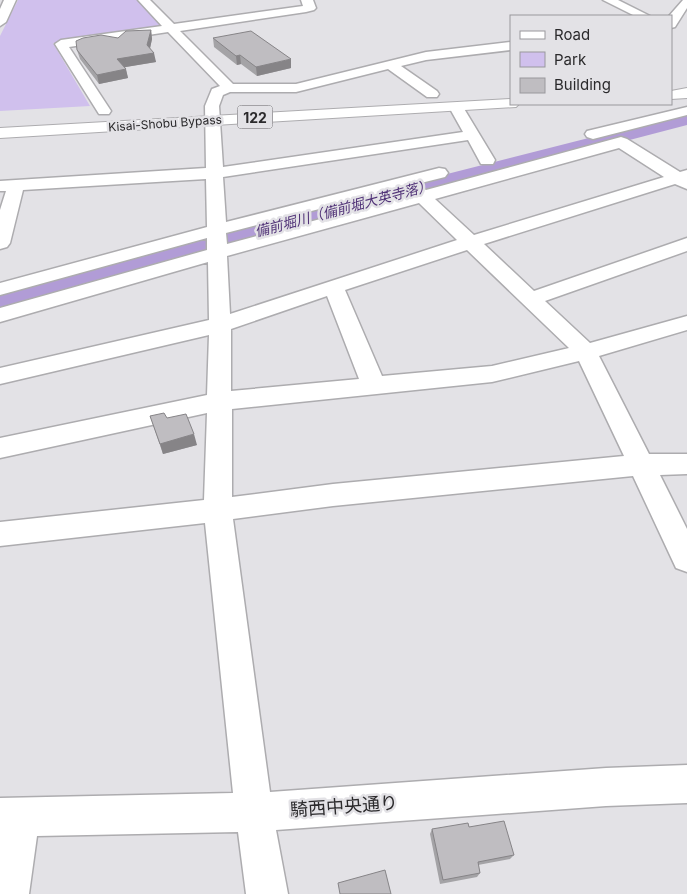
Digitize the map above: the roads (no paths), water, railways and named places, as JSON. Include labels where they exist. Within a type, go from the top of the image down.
[{"type":"highway","points":[[672,88],[687,87]]},
{"type":"highway","points":[[392,96],[510,92]]},
{"type":"highway","points":[[672,95],[687,94]]},
{"type":"highway","name":"Kisai-Shobu Bypass","points":[[0,133],[212,113],[315,100]]},
{"type":"highway","name":"Kisai-Shobu Bypass","points":[[163,109],[212,113],[510,104]]},
{"type":"highway","name":"Kisai-Shobu Bypass","points":[[85,112],[124,110]]},
{"type":"street","points":[[0,22],[10,0]]},
{"type":"street","points":[[144,0],[229,88]]},
{"type":"street","points":[[104,111],[61,44],[306,10],[310,8],[307,0]]},
{"type":"street","points":[[609,0],[642,15]]},
{"type":"street","points":[[673,28],[678,11],[687,2]]},
{"type":"street","points":[[267,894],[254,812],[218,510],[220,325],[212,113],[217,92],[229,88],[296,88],[392,66],[426,56],[510,46]]},
{"type":"street","points":[[392,66],[432,94]]},
{"type":"street","points":[[456,106],[487,160]]},
{"type":"street","points":[[554,144],[687,111]]},
{"type":"street","points":[[0,315],[217,244],[414,189],[687,126]]},
{"type":"street","points":[[0,243],[8,185],[215,173],[472,135]]},
{"type":"street","points":[[621,142],[684,179]]},
{"type":"street","points":[[469,165],[506,156]]},
{"type":"street","points":[[414,189],[451,170]]},
{"type":"street","points":[[0,376],[220,325],[470,242],[684,179]]},
{"type":"street","points":[[414,189],[586,352],[643,465],[687,559]]},
{"type":"street","points":[[0,289],[217,244]]},
{"type":"street","points":[[532,299],[687,244]]},
{"type":"street","points":[[332,288],[337,294],[374,385]]},
{"type":"street","points":[[0,448],[219,400],[492,374],[586,352],[687,323]]},
{"type":"street","points":[[0,534],[218,510],[333,494],[643,465],[687,464]]},
{"type":"street","name":"騎西中央通り","points":[[10,817],[254,812],[606,787],[687,784]]},
{"type":"street","points":[[8,894],[10,817]]},
{"type":"waterway","name":"備前堀川（備前堀大英寺落）","points":[[0,302],[303,218],[687,119]]}]
